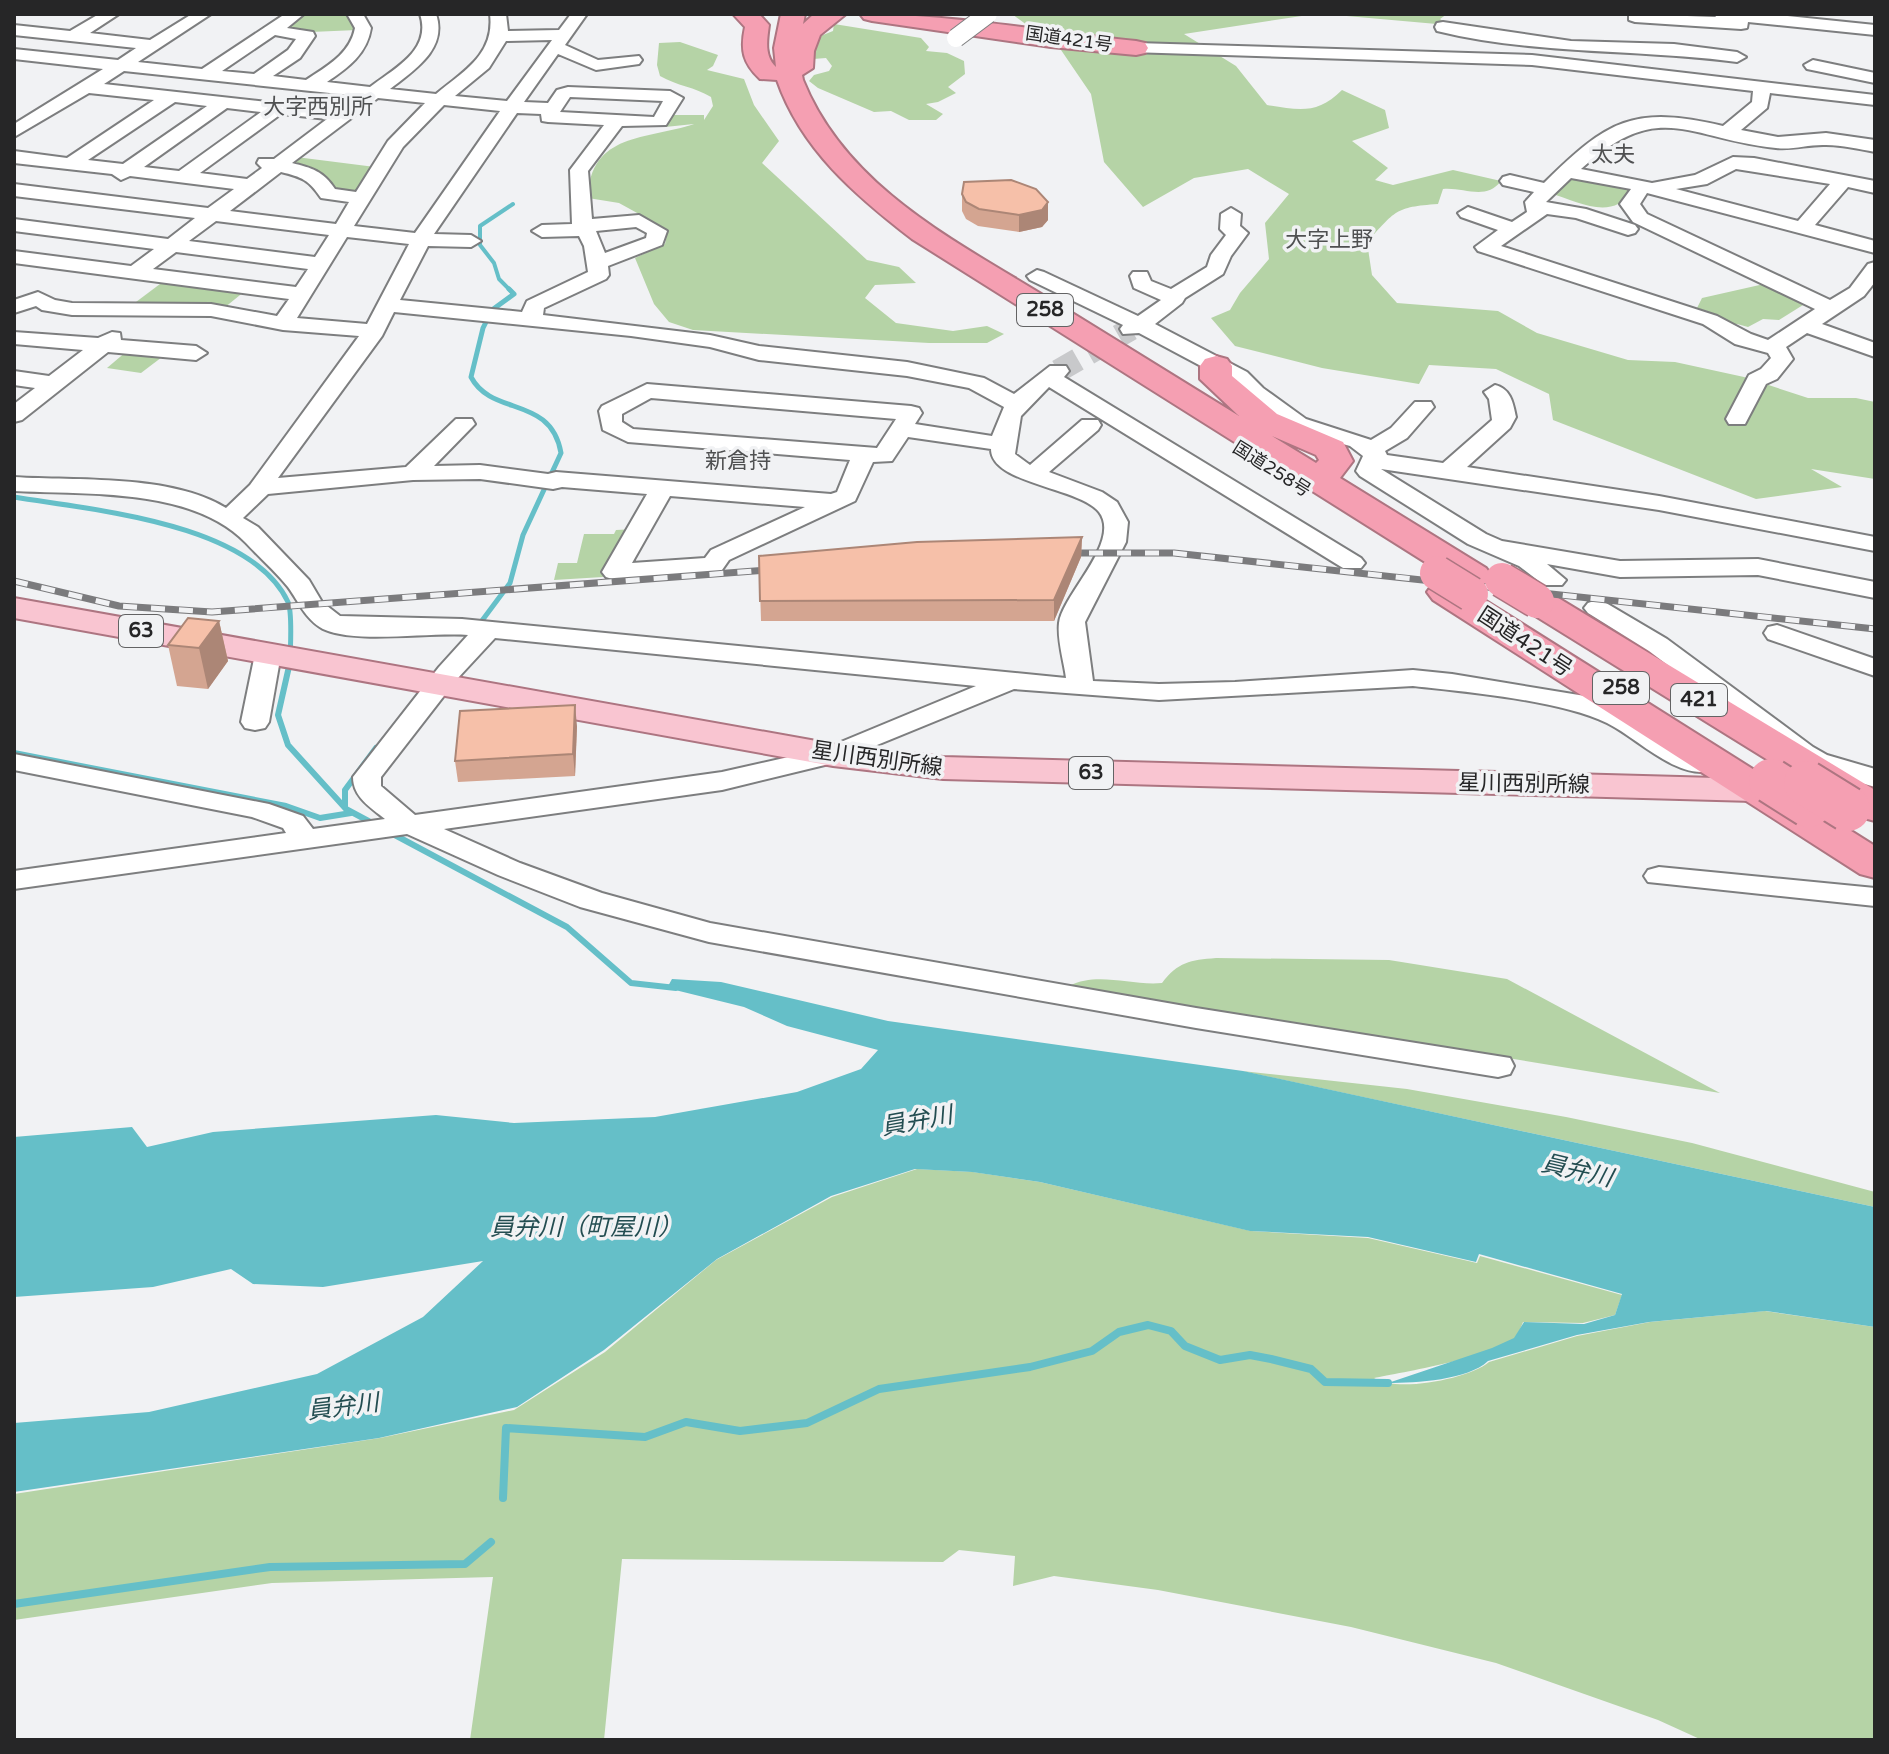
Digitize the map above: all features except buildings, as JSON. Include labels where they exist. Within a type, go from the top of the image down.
[{"type":"highway","name":"国道258号","points":[[793,14],[780,80],[829,149],[878,200],[911,225],[1321,480],[1387,532]]},
{"type":"highway","points":[[780,80],[800,73],[799,55],[808,35],[817,21],[834,14]]},
{"type":"highway","points":[[872,14],[1066,42],[1136,48]]},
{"type":"highway","name":"国道421号","points":[[907,14],[1136,48]]},
{"type":"highway","name":"国道421号","points":[[930,14],[1064,36]]},
{"type":"highway","points":[[949,14],[1064,36]]},
{"type":"highway","name":"国道258号","points":[[759,17],[766,51],[780,80],[794,132],[856,200],[899,234],[1387,532],[1484,581],[1835,798],[1875,847]]},
{"type":"highway","points":[[1216,366],[1216,379],[1265,421],[1331,449],[1336,461],[1321,480]]},
{"type":"highway","name":"国道421号","points":[[1387,532],[1484,581],[1835,798]]},
{"type":"highway","name":"国道421号","points":[[1484,581],[1835,798]]},
{"type":"highway","points":[[1835,798],[1875,865]]},
{"type":"main road","name":"星川西別所線","points":[[14,608],[833,755],[972,769],[1835,798]]},
{"type":"street","points":[[19,30],[53,14]]},
{"type":"street","points":[[73,36],[111,14]]},
{"type":"street","points":[[15,131],[203,14]]},
{"type":"street","points":[[204,75],[296,14]]},
{"type":"street","points":[[136,272],[374,93],[424,51],[432,31],[428,14]]},
{"type":"street","points":[[283,324],[399,139],[439,100],[482,65],[500,36],[498,14]]},
{"type":"street","points":[[228,517],[243,508],[263,487],[272,469],[374,331],[421,240],[452,190],[579,14]]},
{"type":"street","points":[[956,38],[988,14]]},
{"type":"street","points":[[1722,14],[1758,22]]},
{"type":"street","points":[[1837,14],[1869,29]]},
{"type":"street","points":[[309,86],[344,61],[358,46],[363,32],[362,15]]},
{"type":"street","points":[[550,17],[547,21],[567,50],[596,65],[633,60]]},
{"type":"street","points":[[1635,17],[1869,29]]},
{"type":"street","points":[[1504,36],[1517,18]]},
{"type":"street","points":[[1727,132],[1761,104],[1757,85],[1734,49],[1737,31],[1758,22]]},
{"type":"street","points":[[1443,27],[1584,47],[1672,46],[1737,57]]},
{"type":"street","points":[[19,30],[154,45]]},
{"type":"street","points":[[257,80],[299,50],[307,36],[272,30]]},
{"type":"street","points":[[500,36],[560,38]]},
{"type":"street","points":[[1064,36],[1132,45],[1250,52]]},
{"type":"street","points":[[1136,48],[1532,60],[1875,100]]},
{"type":"street","points":[[14,54],[439,100],[553,109]]},
{"type":"street","points":[[14,71],[39,57]]},
{"type":"street","points":[[1813,65],[1875,78]]},
{"type":"street","points":[[1850,97],[1846,85],[1854,74]]},
{"type":"street","points":[[87,87],[344,116]]},
{"type":"street","points":[[568,92],[674,98],[660,121],[616,121],[548,117],[563,94],[568,92]]},
{"type":"street","points":[[71,163],[172,96]]},
{"type":"street","points":[[85,199],[224,102]]},
{"type":"street","points":[[182,177],[278,108]]},
{"type":"street","points":[[531,319],[534,305],[596,278],[598,263],[585,228],[578,186],[579,170],[616,121]]},
{"type":"street","points":[[1535,206],[1579,159],[1617,132],[1635,124],[1665,121],[1778,143],[1826,139],[1875,146]]},
{"type":"street","points":[[14,157],[252,185]]},
{"type":"street","points":[[1829,308],[1640,218],[1630,204],[1648,188],[1700,180],[1733,163],[1763,160],[1875,187]]},
{"type":"street","points":[[182,177],[213,167],[279,165],[315,176],[328,194],[361,198]]},
{"type":"street","points":[[1568,172],[1648,188],[1875,247]]},
{"type":"street","points":[[1510,181],[1549,190]]},
{"type":"street","points":[[1802,228],[1843,181]]},
{"type":"street","points":[[14,190],[421,240],[471,241]]},
{"type":"street","points":[[14,214],[44,194]]},
{"type":"street","points":[[1535,206],[1537,214],[1485,247],[1710,320],[1743,339],[1780,352],[1782,359],[1769,374],[1757,380],[1737,419]]},
{"type":"street","points":[[1535,206],[1579,213],[1628,229]]},
{"type":"street","points":[[1468,213],[1514,229]]},
{"type":"street","points":[[1172,297],[1216,270],[1221,255],[1238,233],[1230,229],[1231,214]]},
{"type":"street","points":[[542,231],[639,221],[657,231],[655,241],[598,263]]},
{"type":"street","points":[[14,225],[320,264]]},
{"type":"street","points":[[14,257],[302,294]]},
{"type":"street","points":[[1771,347],[1829,308],[1866,294],[1875,268]]},
{"type":"street","points":[[1037,276],[1239,377],[1255,393],[1298,424],[1358,441],[1373,455],[1447,472],[1659,503],[1875,544]]},
{"type":"street","points":[[1136,327],[1175,299],[1141,284],[1140,276]]},
{"type":"street","points":[[14,307],[38,298],[49,306],[72,309],[211,310],[283,324],[374,331]]},
{"type":"street","points":[[387,305],[710,341],[734,349],[907,369],[976,383],[1015,404]]},
{"type":"street","points":[[14,415],[148,309]]},
{"type":"street","points":[[1804,325],[1875,350]]},
{"type":"street","points":[[14,338],[196,353]]},
{"type":"street","points":[[782,402],[811,358]]},
{"type":"street","points":[[1081,688],[1072,622],[1114,542],[1116,524],[1108,507],[1097,499],[1008,463],[1003,456],[1002,444],[1009,413],[1015,404],[1053,374],[1352,563]]},
{"type":"street","points":[[14,378],[57,384]]},
{"type":"street","points":[[647,391],[782,402],[911,413],[884,456],[628,435],[611,425],[610,411],[647,391]]},
{"type":"street","points":[[1447,472],[1502,423],[1505,417],[1500,397],[1495,392]]},
{"type":"street","points":[[1423,407],[1373,455],[1368,471],[1477,539],[1484,581],[1620,569],[1758,567],[1875,590]]},
{"type":"street","points":[[413,473],[464,424]]},
{"type":"street","points":[[1033,474],[1090,425]]},
{"type":"street","points":[[901,429],[1002,444]]},
{"type":"street","points":[[663,487],[615,572],[713,565],[720,555],[847,496],[864,455]]},
{"type":"street","points":[[263,487],[413,473],[480,472],[549,481],[838,502]]},
{"type":"street","points":[[14,484],[160,494],[189,500],[228,517],[249,532],[300,585],[311,606],[332,623],[358,627],[480,629],[1081,688],[1204,691],[1413,678],[1575,702],[1617,717],[1662,747],[1835,798]]},
{"type":"street","points":[[1597,608],[1683,662],[1817,761],[1835,798]]},
{"type":"street","points":[[480,629],[448,673],[433,682],[367,777],[367,789],[407,823],[509,869],[591,900],[709,932],[1196,1018],[1498,1066]]},
{"type":"street","points":[[1777,633],[1875,668]]},
{"type":"street","points":[[255,722],[268,654]]},
{"type":"street","points":[[14,880],[722,781],[833,755],[1007,683]]},
{"type":"street","points":[[14,762],[259,810],[293,822],[304,838]]},
{"type":"street","points":[[1659,876],[1875,897]]},
{"type":"green space","points":[[299,14],[350,14],[357,30],[311,32],[281,29]]},
{"type":"green space","points":[[1012,14],[1315,14],[1184,34],[1236,66],[1267,105],[1307,109],[1324,104],[1342,90],[1385,110],[1389,128],[1352,141],[1388,168],[1375,180],[1393,185],[1453,170],[1501,181],[1482,192],[1443,189],[1438,204],[1397,212],[1367,242],[1372,275],[1397,303],[1498,311],[1537,333],[1628,360],[1675,362],[1744,377],[1808,398],[1856,398],[1875,402],[1875,479],[1811,469],[1842,487],[1756,499],[1553,420],[1549,394],[1496,369],[1429,365],[1419,384],[1322,368],[1235,346],[1211,318],[1230,310],[1269,259],[1265,223],[1289,194],[1248,169],[1194,178],[1143,207],[1104,162],[1091,94],[1061,50]]},
{"type":"green space","points":[[1324,14],[1447,14],[1440,19],[1448,25]]},
{"type":"green space","points":[[834,24],[921,38],[929,47],[926,51],[947,53],[964,61],[965,74],[948,87],[956,93],[926,104],[943,114],[936,120],[909,120],[891,111],[874,112],[818,88],[809,81],[814,75],[829,71],[832,66],[826,58],[813,59],[818,37],[833,31]]},
{"type":"green space","points":[[680,42],[718,55],[713,66],[707,70],[744,79],[754,105],[779,141],[762,163],[867,260],[899,267],[916,283],[875,285],[865,298],[896,323],[953,331],[987,326],[1004,334],[987,343],[929,343],[693,330],[669,322],[654,304],[635,258],[665,244],[668,230],[619,203],[588,198],[591,177],[599,161],[610,150],[640,137],[694,124],[665,127],[670,115],[704,115],[704,120],[713,106],[711,97],[660,76],[657,65],[659,43]]},
{"type":"green space","points":[[296,157],[375,167],[360,192],[333,192],[294,164],[292,162]]},
{"type":"green space","points":[[1568,176],[1630,187],[1632,190],[1624,200],[1605,207],[1595,207],[1550,193]]},
{"type":"green space","points":[[164,281],[245,291],[224,308],[132,305]]},
{"type":"green space","points":[[1764,284],[1803,305],[1779,320],[1763,319],[1748,327],[1737,324],[1729,326],[1706,316],[1707,311],[1697,308],[1702,298]]},
{"type":"green space","points":[[127,351],[166,354],[141,373],[107,368]]},
{"type":"green space","points":[[636,529],[603,577],[554,580],[558,563],[577,563],[584,534],[614,534],[616,530]]},
{"type":"green space","points":[[1216,958],[1389,960],[1507,979],[1720,1093],[1069,986],[1103,979],[1162,983],[1185,963]]},
{"type":"green space","points":[[1242,1071],[1407,1089],[1692,1143],[1875,1192],[1875,1207]]},
{"type":"green space","points":[[917,1169],[973,1172],[1040,1182],[1251,1231],[1368,1238],[1477,1263],[1480,1256],[1622,1295],[1615,1315],[1583,1323],[1523,1322],[1515,1337],[1488,1352],[1374,1378],[1384,1382],[1415,1384],[1450,1378],[1489,1362],[1577,1336],[1650,1322],[1765,1311],[1875,1327],[1875,1740],[1702,1740],[1658,1720],[1496,1663],[1351,1627],[1158,1590],[1054,1576],[1013,1586],[1015,1556],[959,1550],[943,1562],[622,1559],[604,1740],[470,1740],[493,1577],[272,1583],[14,1620],[14,1494],[380,1438],[514,1410],[605,1352],[716,1260],[832,1197]]},
{"type":"water","name":"員弁川（町屋川）","points":[[672,979],[721,982],[888,1021],[1243,1071],[1875,1207],[1875,1327],[1766,1311],[1649,1322],[1577,1335],[1488,1361],[1455,1376],[1388,1383],[1492,1348],[1514,1338],[1524,1322],[1584,1324],[1615,1315],[1622,1294],[1479,1254],[1476,1262],[1368,1237],[1250,1231],[1040,1182],[972,1172],[915,1169],[831,1196],[717,1259],[604,1350],[517,1407],[379,1438],[14,1492],[14,1423],[149,1412],[317,1374],[423,1317],[483,1261],[323,1287],[253,1284],[231,1269],[153,1287],[14,1297],[14,1137],[132,1127],[147,1147],[213,1132],[436,1115],[514,1123],[655,1117],[797,1092],[861,1069],[878,1050],[787,1026],[744,1007],[667,988]]},
{"type":"waterway","points":[[478,626],[510,583],[523,535],[561,453],[555,435],[546,422],[493,398],[480,389],[471,377],[483,328],[492,310],[514,294],[499,279],[494,263],[480,245],[480,226],[513,204]]},
{"type":"waterway","points":[[14,497],[166,524],[205,537],[240,554],[268,575],[288,602],[290,664]]},
{"type":"waterway","points":[[290,662],[278,715],[288,745],[346,809],[374,824]]},
{"type":"waterway","points":[[345,806],[345,790],[376,748]]},
{"type":"waterway","points":[[14,753],[286,806],[320,818],[351,813]]},
{"type":"waterway","points":[[391,833],[567,927],[631,983],[676,988]]},
{"type":"waterway","points":[[503,1498],[506,1428],[645,1437],[686,1422],[740,1431],[807,1423],[879,1389],[1030,1367],[1092,1351],[1119,1332],[1148,1325],[1171,1331],[1185,1346],[1220,1360],[1250,1355],[1311,1369],[1325,1382],[1388,1383]]},
{"type":"waterway","points":[[14,1604],[270,1567],[465,1564],[491,1542]]},
{"type":"tunnel","points":[[1058,371],[1131,329]]},
{"type":"railway","points":[[1061,553],[1174,553],[1875,629]]},
{"type":"railway","points":[[14,581],[119,606],[212,612],[781,569]]},
{"type":"district","name":"大字西別所","points":[[318,107]]},
{"type":"district","name":"太夫","points":[[1613,155]]},
{"type":"district","name":"大字上野","points":[[1329,240]]},
{"type":"district","name":"新倉持","points":[[738,461]]},
{"type":"water label","name":"員弁川","points":[[917,1121]]},
{"type":"water label","name":"員弁川","points":[[1577,1171]]},
{"type":"water label","name":"員弁川","points":[[343,1407]]}]
